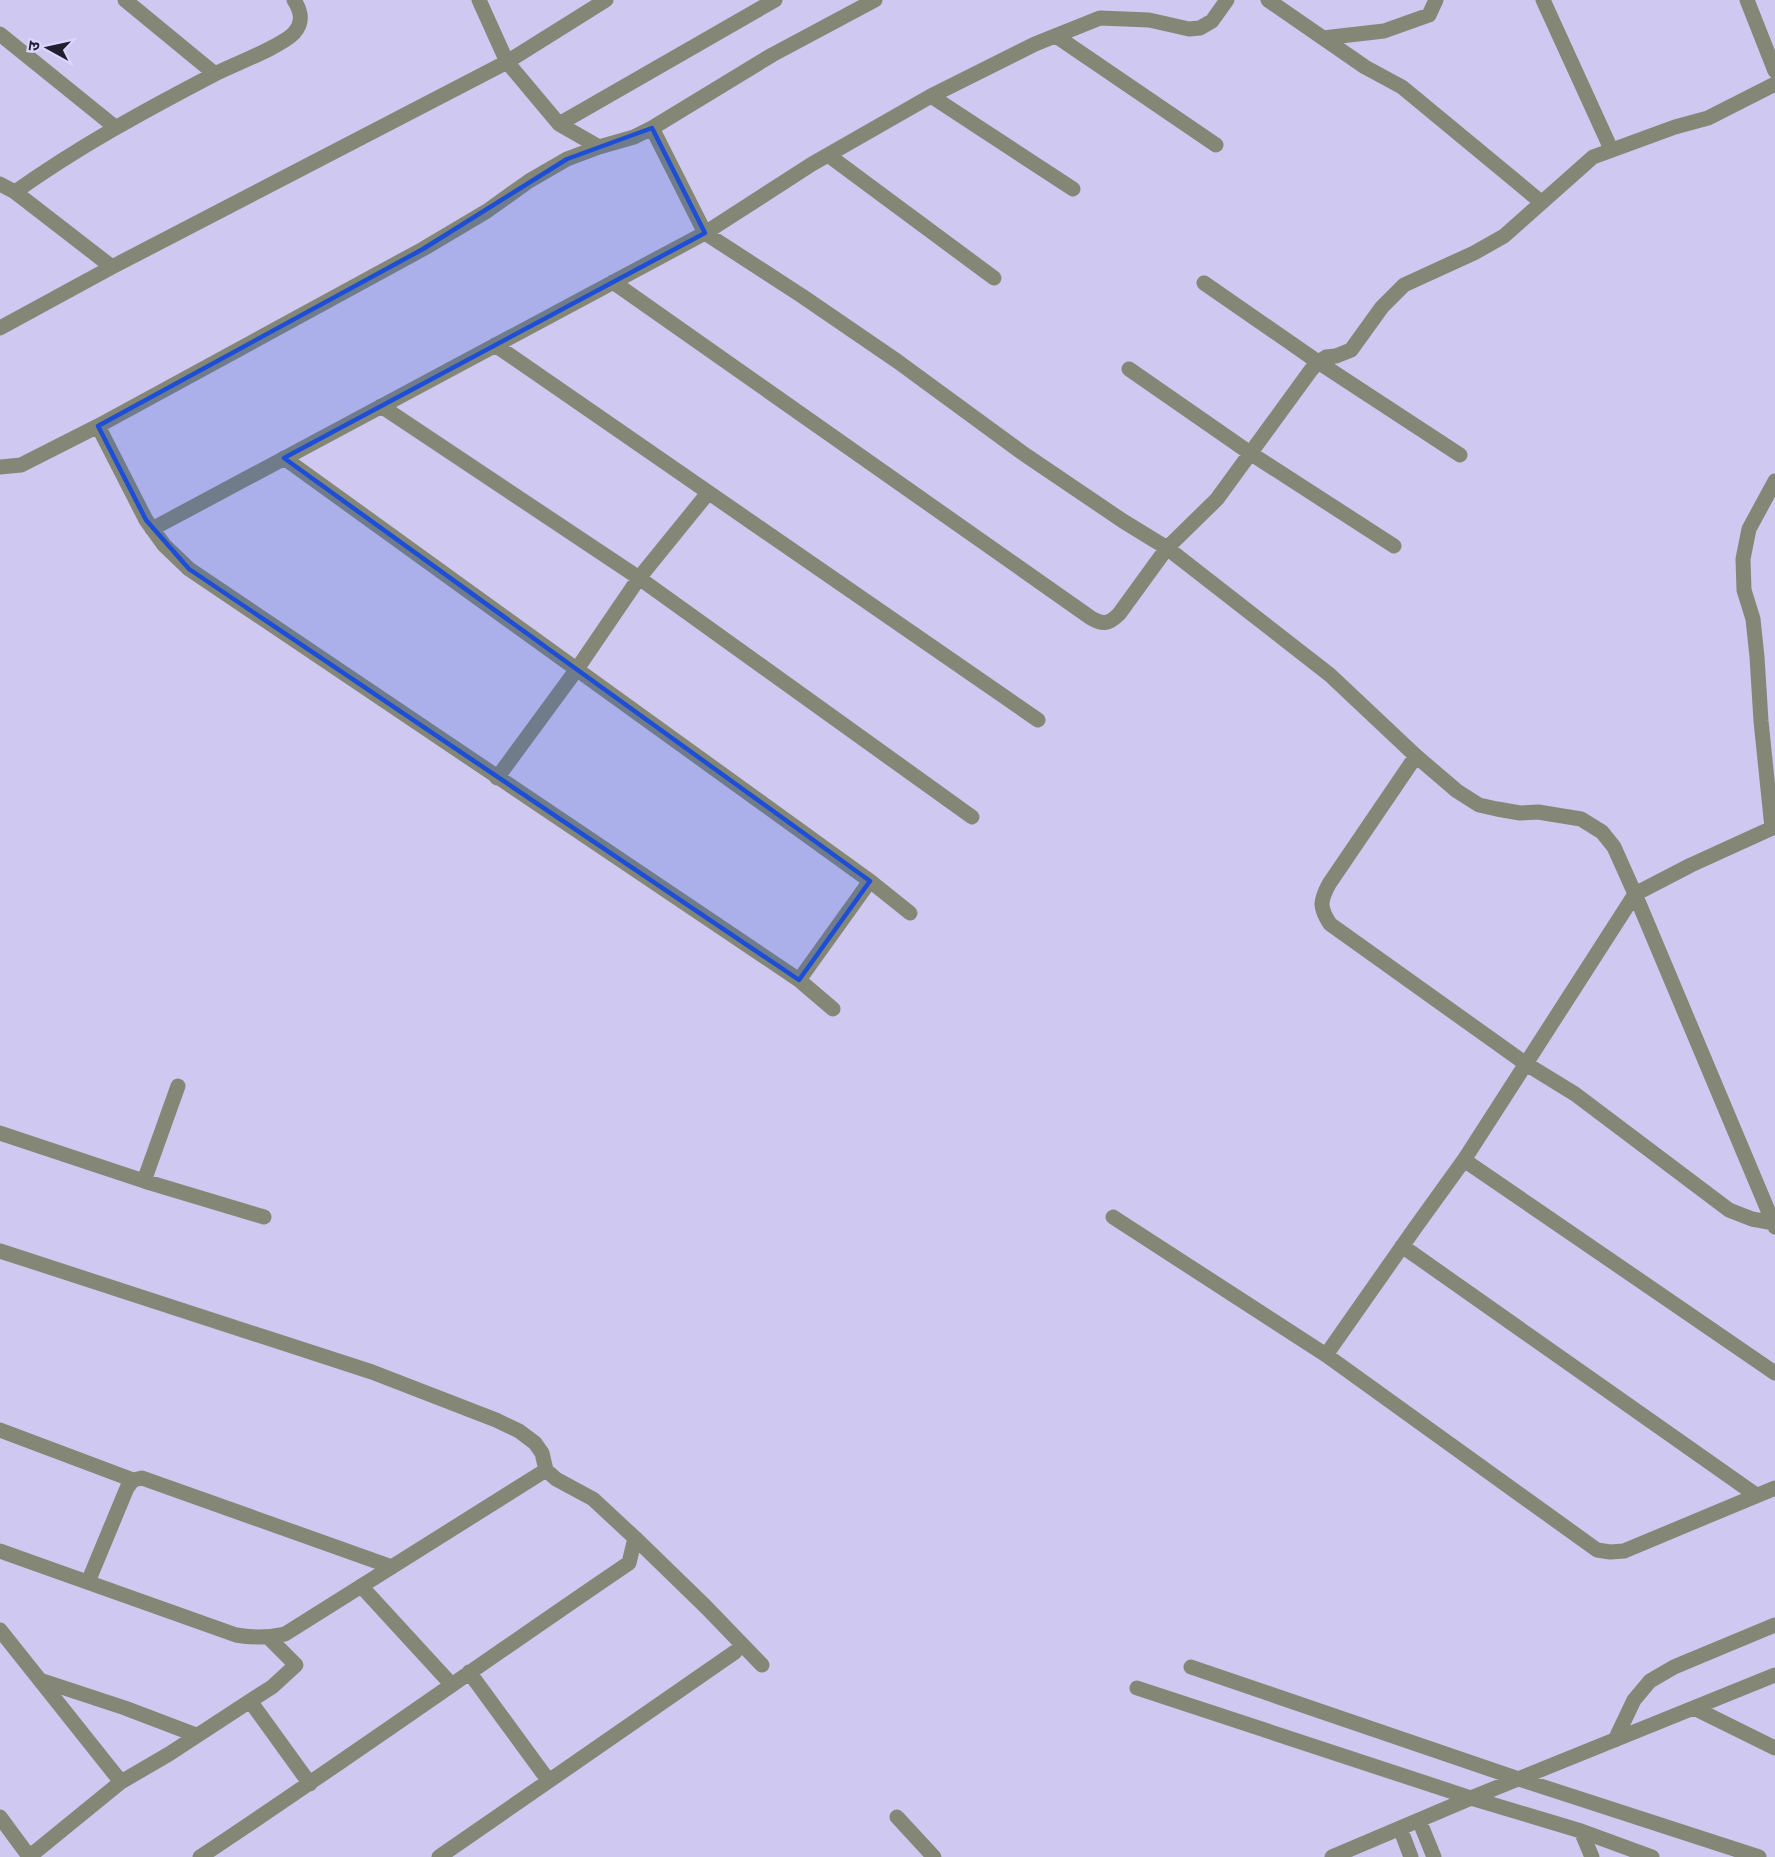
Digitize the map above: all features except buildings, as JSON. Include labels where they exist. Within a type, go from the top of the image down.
[{"type":"street","points":[[125,0],[215,74]]},
{"type":"street","points":[[15,192],[115,127],[215,74],[284,41],[295,33],[301,21],[299,8],[294,0]]},
{"type":"street","points":[[479,0],[507,62],[559,124],[599,147]]},
{"type":"street","points":[[0,328],[112,267],[507,62],[606,0]]},
{"type":"street","points":[[559,124],[775,0]]},
{"type":"street","points":[[0,467],[21,465],[98,426],[423,249],[567,159],[652,128],[772,55],[875,0]]},
{"type":"street","points":[[152,529],[705,233],[828,155],[932,96],[1035,44],[1100,18],[1149,20],[1200,28],[1212,21],[1227,0]]},
{"type":"street","points":[[1268,0],[1365,67],[1408,92],[1541,202]]},
{"type":"street","points":[[1323,38],[1384,31],[1429,15],[1436,0]]},
{"type":"street","points":[[1543,0],[1611,149]]},
{"type":"street","points":[[1747,0],[1775,71]]},
{"type":"street","points":[[0,34],[115,127]]},
{"type":"street","points":[[1056,36],[1216,145]]},
{"type":"street","points":[[613,282],[1101,624],[1112,622],[1167,548],[1217,499],[1318,362],[1351,350],[1382,307],[1404,285],[1474,253],[1504,236],[1593,157],[1708,118],[1775,84]]},
{"type":"street","points":[[932,96],[1073,189]]},
{"type":"street","points":[[652,128],[705,233],[897,361],[1024,454],[1167,548],[1330,675],[1416,756],[1457,791],[1479,805],[1520,813],[1538,812],[1581,819],[1602,832],[1614,847],[1635,894],[1774,1225]]},
{"type":"street","points":[[828,155],[994,278]]},
{"type":"street","points":[[0,184],[15,192],[112,267]]},
{"type":"street","points":[[1204,283],[1318,362],[1460,455]]},
{"type":"street","points":[[495,345],[1038,720]]},
{"type":"street","points":[[1129,369],[1250,453],[1394,546]]},
{"type":"street","points":[[381,406],[639,578],[972,817]]},
{"type":"street","points":[[98,426],[152,529],[164,545],[189,569],[800,980],[833,1009]]},
{"type":"street","points":[[284,458],[870,881],[910,913]]},
{"type":"street","points":[[1326,1354],[1464,1160],[1635,894],[1691,865],[1774,830],[1761,720],[1757,657],[1752,619],[1744,590],[1743,559],[1749,530],[1775,481]]},
{"type":"street","points":[[497,778],[577,669],[639,578],[708,492]]},
{"type":"street","points":[[1416,756],[1321,899],[1323,914],[1330,924],[1526,1064],[1575,1094],[1730,1210],[1774,1225]]},
{"type":"street","points":[[800,980],[870,881]]},
{"type":"street","points":[[144,1181],[178,1086]]},
{"type":"street","points":[[0,1133],[144,1181],[264,1217]]},
{"type":"street","points":[[1464,1160],[1775,1373]]},
{"type":"street","points":[[1113,1217],[1326,1354],[1597,1550],[1624,1551],[1775,1488]]},
{"type":"street","points":[[1402,1246],[1756,1496]]},
{"type":"street","points":[[0,1251],[372,1372],[519,1431],[535,1443],[542,1453],[546,1470],[556,1479],[593,1499],[706,1606],[762,1665]]},
{"type":"street","points":[[0,1430],[133,1480],[142,1478],[151,1480],[392,1567]]},
{"type":"street","points":[[0,1551],[237,1635],[268,1638],[285,1634],[546,1470]]},
{"type":"street","points":[[88,1582],[127,1488],[133,1480]]},
{"type":"street","points":[[200,1857],[310,1785],[451,1684],[629,1563],[635,1538]]},
{"type":"street","points":[[361,1586],[451,1684]]},
{"type":"street","points":[[1615,1740],[1634,1700],[1650,1681],[1674,1667],[1775,1625]]},
{"type":"street","points":[[0,1630],[121,1782]]},
{"type":"street","points":[[0,1817],[28,1855],[34,1852],[121,1782],[169,1754],[272,1687],[296,1665],[268,1638]]},
{"type":"street","points":[[439,1857],[735,1652]]},
{"type":"street","points":[[1191,1667],[1519,1779],[1759,1857]]},
{"type":"street","points":[[469,1672],[548,1780]]},
{"type":"street","points":[[1332,1857],[1775,1675]]},
{"type":"street","points":[[40,1680],[125,1708],[196,1735]]},
{"type":"street","points":[[1137,1688],[1471,1798],[1581,1831],[1652,1857]]},
{"type":"street","points":[[250,1701],[310,1785]]},
{"type":"street","points":[[1694,1708],[1775,1748]]},
{"type":"street","points":[[897,1817],[934,1857]]},
{"type":"street","points":[[1419,1820],[1434,1857]]},
{"type":"street","points":[[1400,1828],[1411,1857]]},
{"type":"street","points":[[1581,1831],[1592,1857]]},
{"type":"highlighted area","points":[[652,128],[705,233],[284,458],[870,881],[799,980],[189,569],[146,520],[98,426],[423,249],[567,159]]}]
